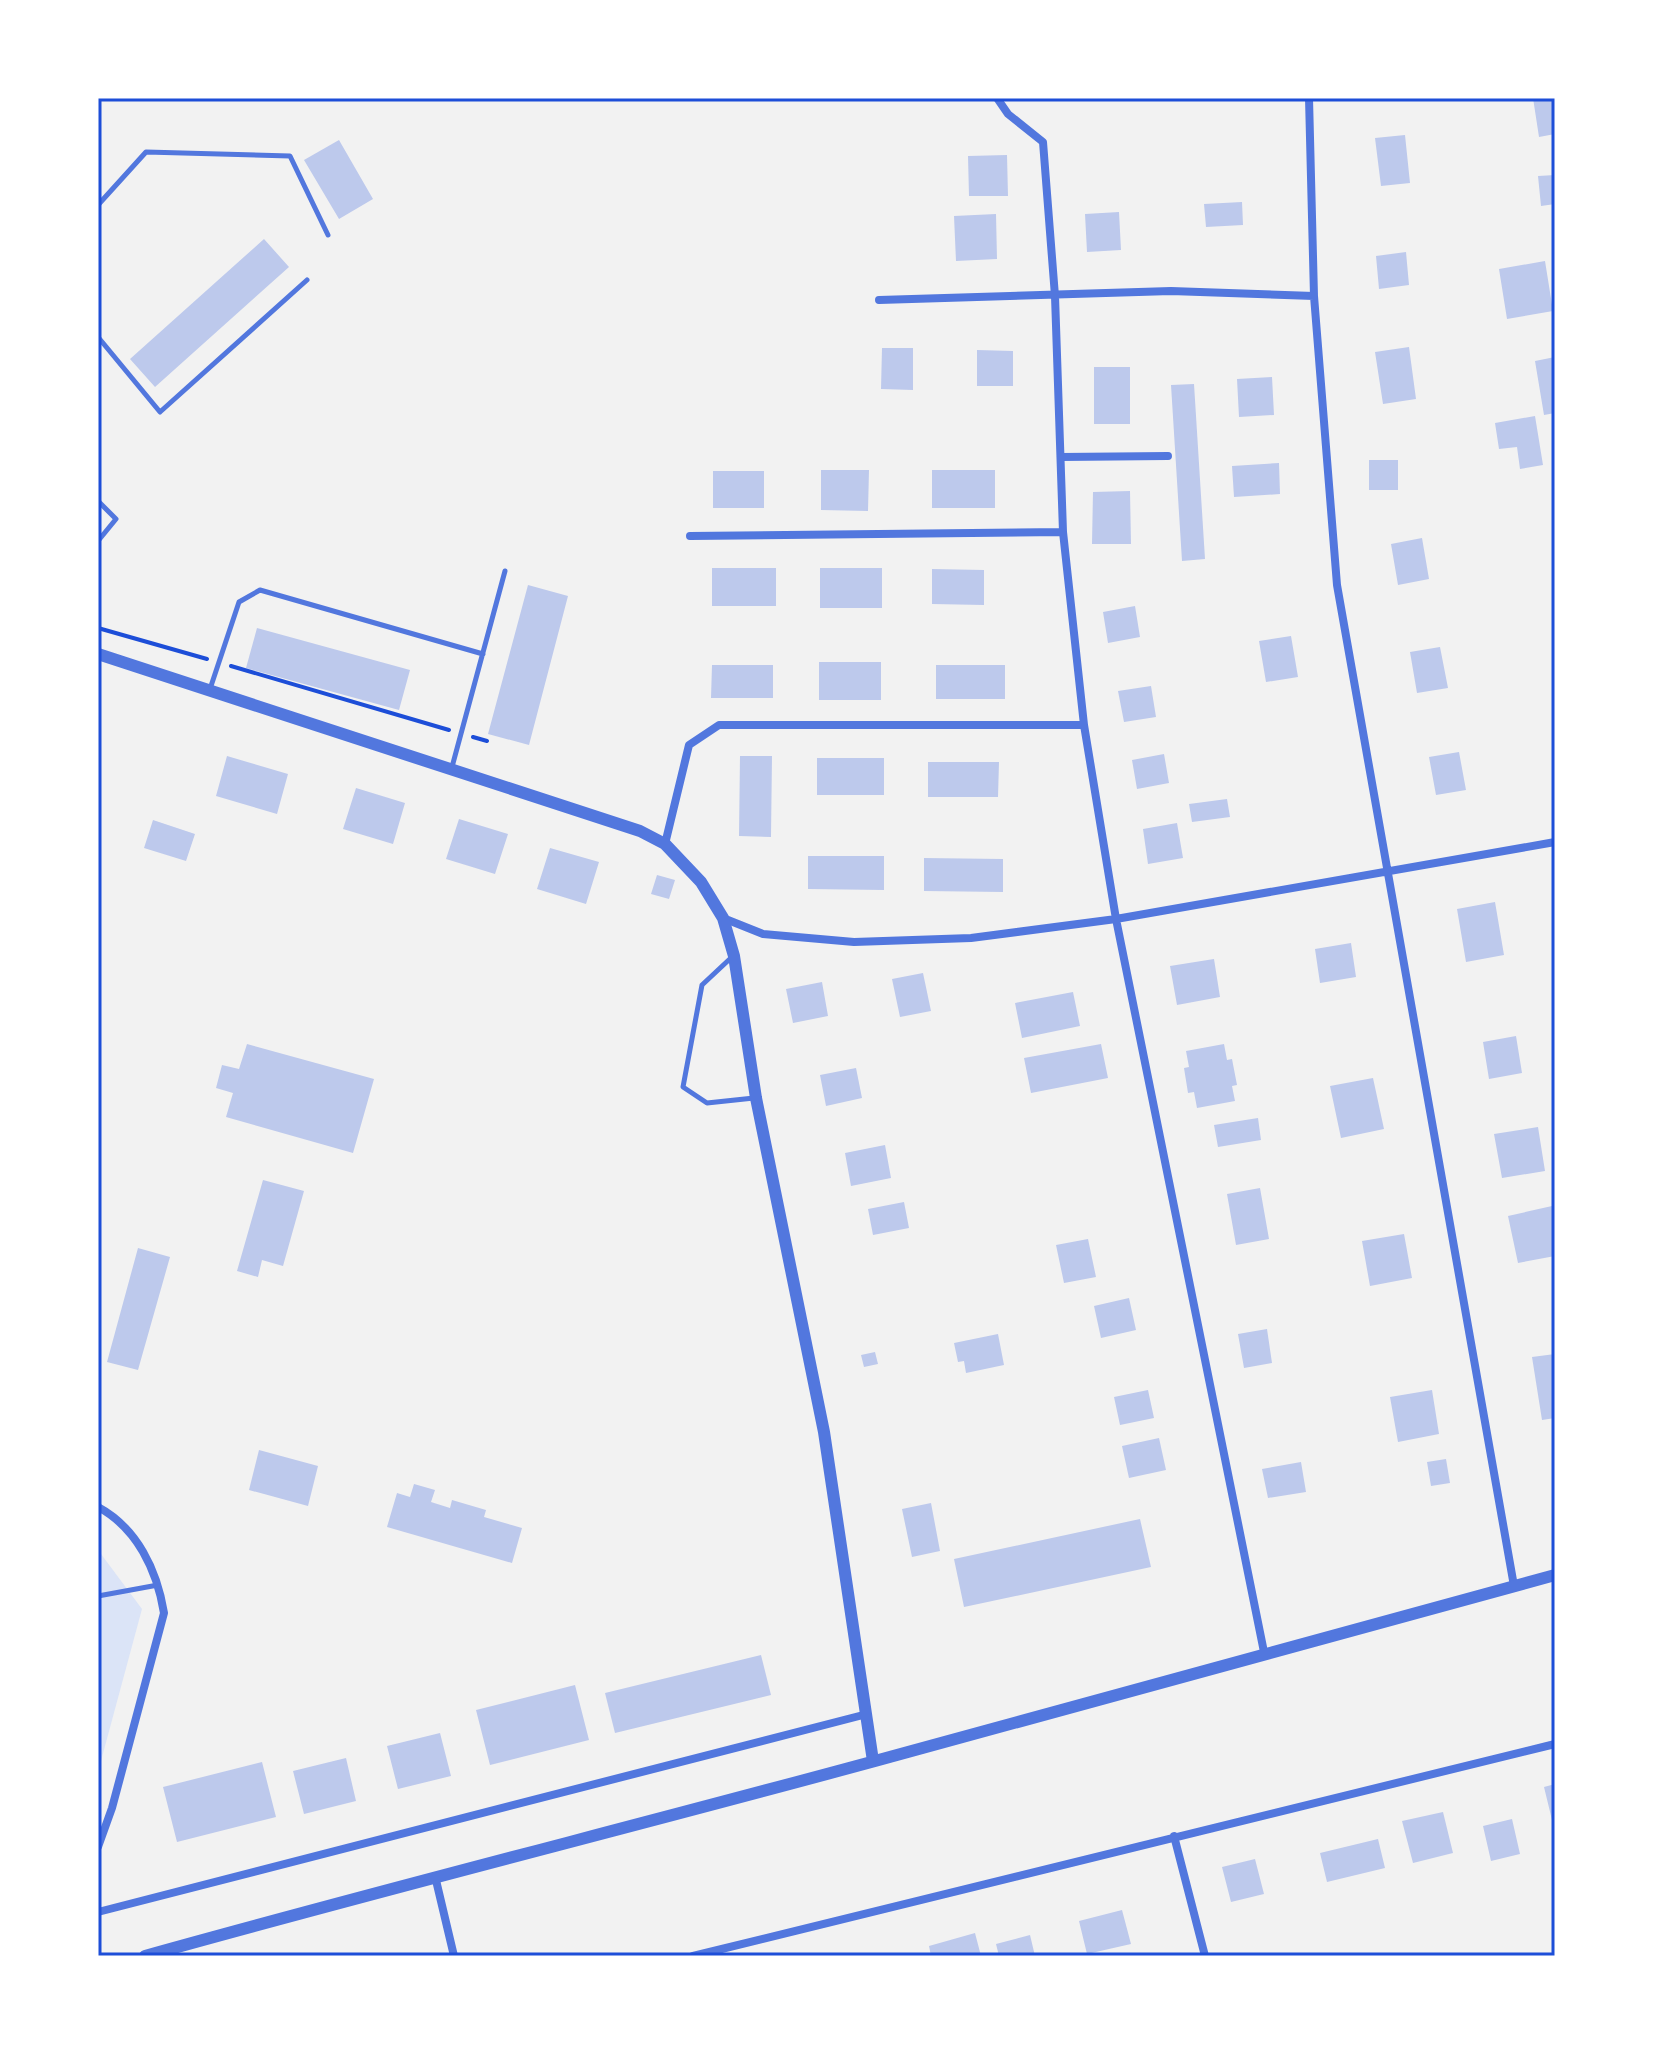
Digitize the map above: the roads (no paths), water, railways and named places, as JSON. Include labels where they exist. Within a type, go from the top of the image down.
[{"type":"street","points":[[997,98],[1008,114],[1043,142],[1055,296],[1063,532],[1084,725],[1116,919],[1264,1652]]},
{"type":"street","points":[[1309,98],[1314,296],[1337,585],[1514,1586]]},
{"type":"street","points":[[879,300],[1171,291],[1314,296]]},
{"type":"street","points":[[1061,457],[1168,456]]},
{"type":"street","points":[[690,536],[1063,532]]},
{"type":"street","points":[[98,654],[640,831],[665,844],[701,882],[723,918],[734,956],[756,1098],[824,1432],[873,1761]]},
{"type":"street","points":[[665,844],[689,745],[719,725],[1084,725]]},
{"type":"street","points":[[723,918],[763,934],[854,942],[971,938],[1116,919],[1555,842]]},
{"type":"street","points":[[98,1507],[127,1528],[159,1585],[164,1613],[112,1808],[98,1847]]},
{"type":"street","points":[[145,1956],[1555,1575]]},
{"type":"street","points":[[98,1912],[867,1714]]},
{"type":"street","points":[[693,1956],[1555,1744]]},
{"type":"street","points":[[1174,1836],[1205,1956]]},
{"type":"street","points":[[435,1876],[454,1956]]},
{"type":"lane","points":[[98,205],[146,152],[290,156],[328,235]]},
{"type":"lane","points":[[98,337],[160,412],[307,280]]},
{"type":"lane","points":[[98,501],[116,519],[98,541]]},
{"type":"lane","points":[[452,770],[505,571]]},
{"type":"lane","points":[[209,691],[239,602],[260,590],[483,654]]},
{"type":"lane","points":[[734,956],[702,985],[683,1087],[707,1103],[756,1098]]},
{"type":"lane","points":[[98,1596],[159,1585]]}]
